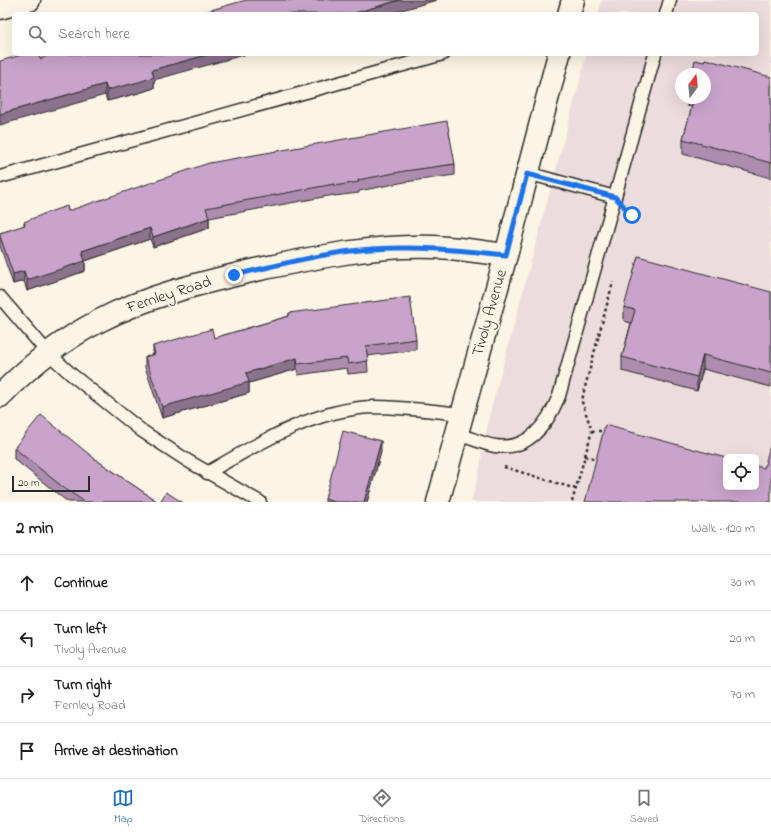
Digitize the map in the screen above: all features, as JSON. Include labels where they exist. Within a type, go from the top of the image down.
[{"type":"street","points":[[0,8],[29,0]]},
{"type":"street","points":[[570,12],[573,0]]},
{"type":"street","name":"Tivoly Avenue","points":[[438,502],[506,255],[558,56]]},
{"type":"street","name":"Fernley Road","points":[[0,396],[21,374],[48,353],[98,321],[140,302],[206,282],[314,257],[371,249],[433,247],[506,255]]},
{"type":"lane","points":[[667,12],[670,0]]},
{"type":"lane","points":[[0,177],[436,56]]},
{"type":"lane","points":[[207,473],[258,443],[309,421],[339,412],[372,407],[387,408],[459,424],[496,446],[514,445],[530,439],[541,429],[552,414],[559,396],[654,56]]},
{"type":"lane","points":[[527,174],[615,197]]},
{"type":"lane","points":[[0,297],[48,353],[71,374],[142,431],[207,473],[260,502]]},
{"type":"path","points":[[572,502],[592,431],[582,402],[615,276]]},
{"type":"path","points":[[592,431],[603,430],[611,432]]},
{"type":"path","points":[[585,456],[600,460]]},
{"type":"path","points":[[501,466],[576,489]]},
{"type":"shaded area","points":[[602,0],[771,0],[771,502],[471,502],[478,477],[489,417],[586,56],[759,56],[759,12],[599,12]]},
{"type":"building","points":[[246,0],[400,0],[358,12],[204,12]]},
{"type":"building","points":[[18,56],[39,56],[40,59],[47,56],[203,56],[152,70],[154,77],[139,82],[107,90],[105,84],[0,114],[0,61]]},
{"type":"building","points":[[705,59],[771,77],[771,163],[683,139],[692,104],[711,104],[711,68],[693,68],[695,60],[704,62]]},
{"type":"building","points":[[447,121],[455,164],[405,171],[358,180],[359,182],[334,186],[334,184],[206,208],[209,218],[153,237],[150,228],[82,251],[85,261],[27,280],[24,271],[13,274],[0,236],[0,233],[25,225],[24,222],[46,213],[67,206],[68,211],[209,163]]},
{"type":"building","points":[[638,256],[771,292],[771,373],[703,355],[697,377],[622,357],[635,310],[624,307]]},
{"type":"building","points":[[410,297],[416,339],[366,346],[368,361],[348,364],[347,358],[298,364],[297,358],[246,373],[249,382],[162,407],[145,357],[155,354],[153,346],[212,329],[214,338],[289,316],[289,313]]},
{"type":"building","points":[[41,415],[95,459],[158,502],[85,502],[64,488],[14,448]]},
{"type":"building","points":[[605,425],[723,457],[723,490],[759,490],[759,467],[764,468],[771,442],[771,502],[585,502]]},
{"type":"building","points":[[343,431],[381,441],[364,502],[335,502],[325,499]]},
{"type":"building","points":[[166,492],[182,502],[160,502]]},
{"type":"route","points":[[234,275],[314,257],[371,249],[433,247],[506,255],[527,174],[615,197],[632,215]]}]
